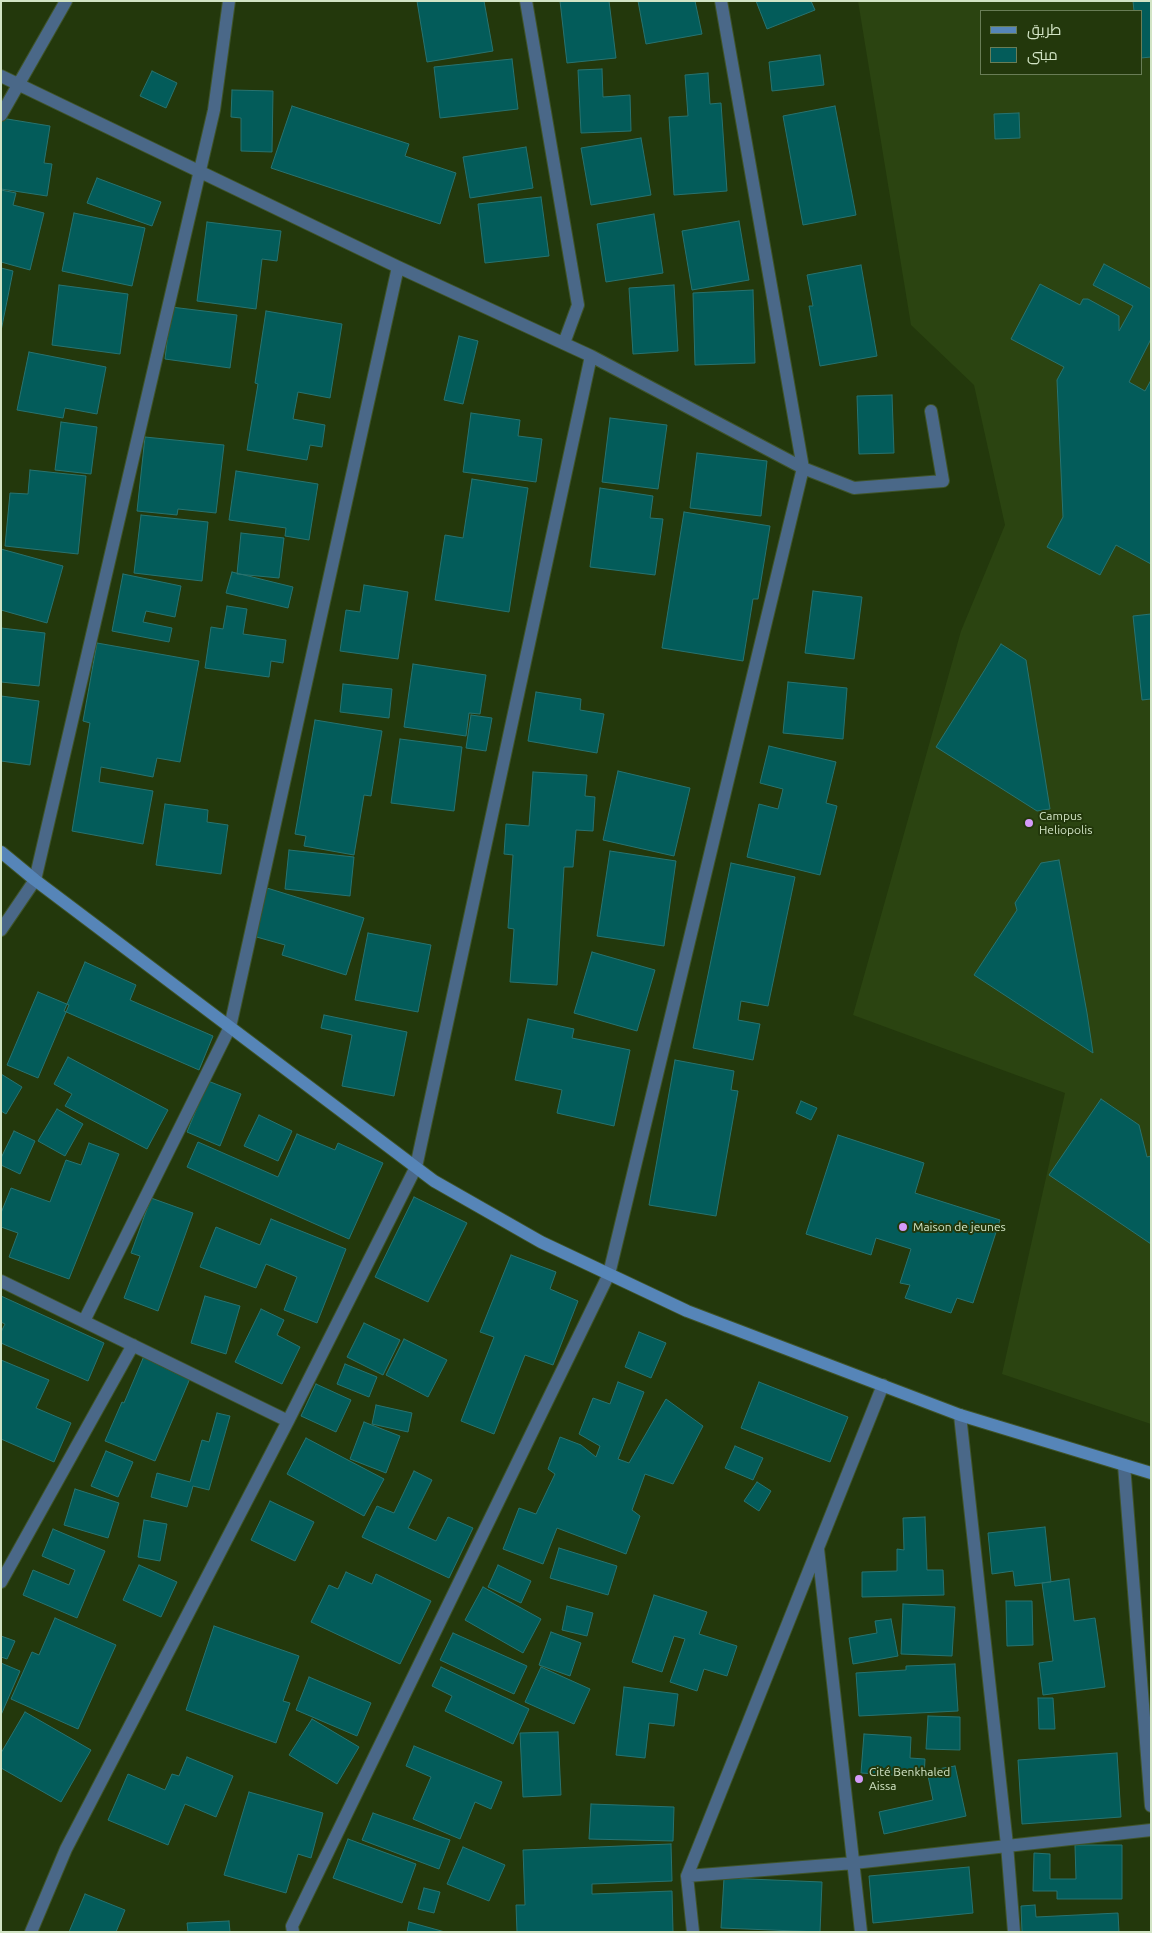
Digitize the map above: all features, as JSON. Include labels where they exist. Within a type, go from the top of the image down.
[{"type":"main road","points":[[2,854],[434,1181],[541,1242],[687,1311],[960,1415],[1151,1472]]},
{"type":"street","points":[[1,115],[66,1]]},
{"type":"street","points":[[1,930],[35,880],[214,110],[229,1]]},
{"type":"street","points":[[526,1],[578,305],[564,344]]},
{"type":"street","points":[[293,1932],[292,1926],[609,1274],[803,468],[721,1]]},
{"type":"street","points":[[1,76],[398,267],[591,356],[803,468],[854,488],[943,480],[931,411]]},
{"type":"street","points":[[84,1321],[230,1027],[398,267]]},
{"type":"street","points":[[31,1932],[66,1849],[288,1421],[416,1167],[591,356]]},
{"type":"street","points":[[1,1281],[288,1421]]},
{"type":"street","points":[[1,1582],[132,1345]]},
{"type":"street","points":[[693,1932],[687,1876],[883,1385]]},
{"type":"street","points":[[960,1415],[1007,1845],[1014,1932]]},
{"type":"street","points":[[1124,1465],[1151,1806]]},
{"type":"street","points":[[818,1547],[854,1863],[860,1932]]},
{"type":"street","points":[[687,1876],[854,1863],[1151,1830]]},
{"type":"shaded area","name":"Campus Heliopolis","points":[[858,1],[1151,1],[1151,1424],[1002,1374],[1065,1093],[853,1015],[961,631],[1005,525],[974,385],[911,325]]},
{"type":"building","points":[[417,1],[484,1],[493,51],[427,62]]},
{"type":"building","points":[[560,1],[609,1],[616,58],[567,63]]},
{"type":"building","points":[[638,1],[695,1],[702,34],[646,44]]},
{"type":"building","points":[[756,1],[811,1],[815,10],[767,29]]},
{"type":"building","points":[[1133,1],[1151,1],[1151,57],[1142,58],[1142,10],[1134,10]]},
{"type":"building","points":[[820,55],[824,85],[772,91],[769,62]]},
{"type":"building","points":[[512,59],[518,109],[440,118],[434,67]]},
{"type":"building","points":[[602,69],[603,97],[630,95],[631,131],[581,133],[578,70]]},
{"type":"building","points":[[152,71],[177,83],[166,108],[140,96]]},
{"type":"building","points":[[708,73],[710,104],[721,103],[727,191],[674,195],[669,117],[688,116],[685,75]]},
{"type":"building","points":[[232,90],[273,91],[272,152],[241,151],[241,118],[231,117]]},
{"type":"building","points":[[292,106],[409,144],[405,156],[456,173],[440,224],[271,168]]},
{"type":"building","points":[[835,106],[856,215],[803,225],[783,116]]},
{"type":"building","points":[[1019,113],[1020,138],[995,139],[994,114]]},
{"type":"building","points":[[1,118],[50,126],[44,163],[52,164],[47,196],[1,189]]},
{"type":"building","points":[[641,138],[651,195],[591,205],[581,148]]},
{"type":"building","points":[[526,147],[533,188],[470,198],[463,157]]},
{"type":"building","points":[[97,178],[161,202],[152,226],[87,203]]},
{"type":"building","points":[[1,190],[16,193],[13,205],[44,213],[30,270],[1,262]]},
{"type":"building","points":[[541,197],[549,256],[485,263],[478,204]]},
{"type":"building","points":[[74,213],[145,228],[132,286],[62,271]]},
{"type":"building","points":[[654,214],[663,273],[606,282],[597,224]]},
{"type":"building","points":[[739,221],[749,280],[692,290],[682,231]]},
{"type":"building","points":[[207,222],[281,231],[277,261],[262,259],[256,309],[197,301]]},
{"type":"building","points":[[1104,264],[1151,289],[1151,339],[1129,382],[1145,391],[1151,380],[1151,564],[1116,545],[1100,575],[1047,547],[1063,517],[1057,380],[1064,367],[1011,339],[1040,284],[1080,305],[1083,299],[1088,299],[1119,316],[1119,331],[1133,306],[1093,285]]},
{"type":"building","points":[[861,265],[877,356],[820,366],[809,306],[813,306],[807,275]]},
{"type":"building","points":[[1,268],[13,271],[1,331]]},
{"type":"building","points":[[59,285],[128,294],[120,354],[52,345]]},
{"type":"building","points":[[674,285],[678,351],[633,354],[629,288]]},
{"type":"building","points":[[753,290],[755,363],[695,365],[693,293]]},
{"type":"building","points":[[171,307],[237,315],[230,368],[165,359]]},
{"type":"building","points":[[266,311],[342,324],[330,398],[298,392],[293,419],[325,425],[322,447],[310,445],[307,460],[247,450],[258,384],[255,383]]},
{"type":"building","points":[[459,336],[478,341],[463,404],[444,400]]},
{"type":"building","points":[[29,352],[106,367],[97,414],[65,408],[63,418],[17,410]]},
{"type":"building","points":[[892,395],[894,453],[859,454],[857,396]]},
{"type":"building","points":[[471,413],[520,420],[518,436],[542,439],[536,482],[463,472]]},
{"type":"building","points":[[610,418],[667,425],[658,489],[602,482]]},
{"type":"building","points":[[61,422],[97,427],[91,474],[55,470]]},
{"type":"building","points":[[145,437],[224,445],[216,513],[178,509],[177,515],[137,511]]},
{"type":"building","points":[[697,453],[767,461],[761,516],[690,508]]},
{"type":"building","points":[[30,470],[86,476],[78,554],[5,546],[10,493],[28,494]]},
{"type":"building","points":[[236,471],[318,484],[309,540],[285,536],[286,528],[229,520]]},
{"type":"building","points":[[472,479],[528,488],[509,612],[435,600],[445,535],[463,538]]},
{"type":"building","points":[[600,488],[653,496],[650,518],[663,519],[655,575],[590,567]]},
{"type":"building","points":[[684,512],[770,526],[758,599],[753,599],[743,661],[662,648]]},
{"type":"building","points":[[141,515],[208,522],[202,581],[134,573]]},
{"type":"building","points":[[241,533],[284,538],[279,578],[237,574]]},
{"type":"building","points":[[1,549],[63,566],[47,623],[1,610]]},
{"type":"building","points":[[232,572],[293,587],[288,608],[226,593]]},
{"type":"building","points":[[123,574],[181,586],[175,617],[146,611],[143,622],[172,628],[169,642],[112,631]]},
{"type":"building","points":[[364,585],[408,592],[398,659],[340,651],[346,610],[360,612]]},
{"type":"building","points":[[813,591],[862,597],[854,659],[805,653]]},
{"type":"building","points":[[227,606],[247,609],[243,634],[286,640],[283,663],[271,661],[269,677],[205,668],[211,627],[223,629]]},
{"type":"building","points":[[1151,614],[1151,699],[1142,700],[1133,616]]},
{"type":"building","points":[[1,628],[45,633],[39,686],[1,682]]},
{"type":"building","points":[[97,643],[199,661],[180,762],[157,758],[153,777],[101,767],[99,782],[153,791],[143,844],[72,831],[90,723],[83,721]]},
{"type":"building","points":[[1001,644],[1026,660],[1050,809],[1037,811],[936,747]]},
{"type":"building","points":[[413,664],[486,675],[480,714],[469,713],[466,736],[404,727]]},
{"type":"building","points":[[788,682],[847,688],[843,739],[783,733]]},
{"type":"building","points":[[343,684],[392,689],[389,718],[340,712]]},
{"type":"building","points":[[536,692],[581,699],[580,710],[604,714],[597,753],[528,741]]},
{"type":"building","points":[[1,696],[39,701],[30,765],[1,761]]},
{"type":"building","points":[[471,715],[492,718],[486,751],[466,748]]},
{"type":"building","points":[[315,720],[382,731],[371,796],[364,795],[354,855],[304,846],[306,836],[295,834]]},
{"type":"building","points":[[400,739],[462,747],[454,811],[391,803]]},
{"type":"building","points":[[769,746],[836,762],[826,803],[837,806],[820,875],[747,857],[759,804],[778,809],[783,789],[760,783]]},
{"type":"building","points":[[618,771],[690,788],[674,856],[603,840]]},
{"type":"building","points":[[533,772],[587,775],[585,796],[595,797],[593,831],[576,830],[573,867],[564,867],[557,985],[510,982],[514,929],[508,928],[513,855],[504,854],[506,824],[529,826]]},
{"type":"building","points":[[165,804],[208,810],[207,822],[228,825],[221,874],[156,865]]},
{"type":"building","points":[[289,850],[354,857],[350,896],[285,889]]},
{"type":"building","points":[[610,851],[676,861],[664,946],[597,936]]},
{"type":"building","points":[[1059,860],[1093,1053],[974,975],[1017,910],[1015,903],[1041,863]]},
{"type":"building","points":[[731,863],[795,877],[768,1006],[741,1001],[738,1020],[760,1024],[753,1060],[693,1048]]},
{"type":"building","points":[[267,888],[364,918],[346,975],[282,955],[285,945],[253,936]]},
{"type":"building","points":[[368,933],[431,945],[418,1012],[355,1000]]},
{"type":"building","points":[[592,952],[655,970],[637,1031],[574,1013]]},
{"type":"building","points":[[85,962],[136,985],[130,1000],[213,1036],[199,1070],[64,1011]]},
{"type":"building","points":[[38,992],[69,1005],[38,1078],[7,1065]]},
{"type":"building","points":[[324,1015],[407,1032],[394,1096],[342,1086],[352,1035],[321,1028]]},
{"type":"building","points":[[528,1019],[574,1029],[572,1038],[630,1050],[614,1126],[557,1113],[562,1090],[515,1080]]},
{"type":"building","points":[[68,1057],[168,1110],[147,1149],[65,1106],[72,1094],[54,1084]]},
{"type":"building","points":[[675,1060],[734,1071],[731,1090],[738,1091],[716,1216],[649,1205]]},
{"type":"building","points":[[1,1074],[22,1087],[6,1114],[1,1111]]},
{"type":"building","points":[[208,1081],[241,1094],[220,1146],[187,1132]]},
{"type":"building","points":[[1101,1099],[1139,1125],[1147,1157],[1151,1156],[1151,1244],[1049,1175]]},
{"type":"building","points":[[801,1101],[817,1108],[811,1120],[796,1113]]},
{"type":"building","points":[[57,1109],[83,1124],[65,1156],[38,1141]]},
{"type":"building","points":[[259,1115],[292,1131],[278,1161],[244,1146]]},
{"type":"building","points":[[14,1131],[35,1141],[20,1174],[1,1165],[1,1158]]},
{"type":"building","points":[[297,1134],[335,1150],[338,1143],[383,1163],[349,1239],[187,1167],[198,1142],[278,1177]]},
{"type":"building","name":"Maison de jeunes","points":[[838,1135],[924,1163],[915,1193],[1000,1220],[973,1303],[957,1298],[951,1313],[905,1298],[910,1285],[900,1283],[911,1249],[876,1238],[871,1255],[806,1234]]},
{"type":"building","points":[[89,1143],[119,1154],[69,1279],[9,1257],[18,1233],[1,1227],[1,1213],[11,1188],[50,1202],[66,1160],[81,1165]]},
{"type":"building","points":[[414,1197],[467,1223],[428,1302],[375,1277]]},
{"type":"building","points":[[151,1198],[193,1213],[158,1311],[124,1298],[140,1256],[131,1253]]},
{"type":"building","points":[[271,1219],[346,1249],[317,1323],[284,1310],[297,1277],[266,1264],[256,1288],[200,1267],[216,1227],[260,1245]]},
{"type":"building","points":[[511,1255],[556,1272],[550,1289],[578,1301],[553,1365],[525,1355],[494,1434],[461,1421],[494,1337],[480,1332]]},
{"type":"building","points":[[1,1296],[104,1343],[88,1381],[1,1343],[1,1332],[5,1324],[1,1322]]},
{"type":"building","points":[[205,1296],[240,1306],[226,1354],[191,1343]]},
{"type":"building","points":[[261,1309],[284,1320],[277,1335],[300,1347],[282,1384],[235,1362]]},
{"type":"building","points":[[364,1323],[400,1340],[383,1375],[347,1357]]},
{"type":"building","points":[[639,1332],[666,1343],[651,1378],[625,1367]]},
{"type":"building","points":[[404,1339],[447,1360],[428,1397],[386,1375]]},
{"type":"building","points":[[147,1349],[194,1369],[155,1461],[105,1441],[122,1402],[124,1403]]},
{"type":"building","points":[[1,1360],[49,1380],[36,1408],[71,1423],[54,1462],[1,1439]]},
{"type":"building","points":[[345,1364],[377,1377],[369,1397],[337,1384]]},
{"type":"building","points":[[618,1382],[644,1392],[618,1459],[629,1463],[666,1399],[703,1426],[673,1484],[645,1474],[632,1510],[640,1516],[626,1554],[557,1528],[543,1564],[503,1549],[519,1508],[536,1514],[555,1474],[548,1469],[560,1437],[581,1445],[596,1457],[600,1446],[579,1434],[593,1398],[610,1404]]},
{"type":"building","points":[[759,1382],[848,1417],[830,1462],[741,1428]]},
{"type":"building","points":[[316,1384],[351,1400],[336,1432],[301,1416]]},
{"type":"building","points":[[376,1405],[412,1413],[408,1432],[372,1424]]},
{"type":"building","points":[[217,1413],[230,1416],[209,1490],[193,1486],[187,1507],[151,1497],[157,1473],[190,1482],[202,1440],[209,1442]]},
{"type":"building","points":[[364,1422],[400,1436],[386,1473],[350,1459]]},
{"type":"building","points":[[306,1438],[384,1479],[364,1516],[287,1474]]},
{"type":"building","points":[[735,1446],[763,1458],[753,1480],[725,1468]]},
{"type":"building","points":[[106,1451],[133,1462],[118,1497],[91,1486]]},
{"type":"building","points":[[414,1471],[432,1480],[408,1528],[436,1541],[448,1517],[473,1528],[449,1578],[362,1537],[377,1506],[394,1513]]},
{"type":"building","points":[[757,1482],[771,1491],[759,1511],[744,1501]]},
{"type":"building","points":[[75,1489],[119,1503],[108,1538],[64,1525]]},
{"type":"building","points":[[270,1501],[314,1522],[295,1561],[251,1540]]},
{"type":"building","points":[[925,1517],[927,1570],[943,1570],[944,1595],[862,1597],[862,1572],[897,1571],[897,1549],[904,1550],[903,1518]]},
{"type":"building","points":[[144,1520],[167,1524],[160,1561],[138,1557]]},
{"type":"building","points":[[1045,1527],[1051,1582],[1015,1586],[1013,1571],[992,1574],[988,1533]]},
{"type":"building","points":[[53,1529],[105,1551],[77,1618],[23,1595],[33,1570],[69,1585],[75,1570],[42,1556]]},
{"type":"building","points":[[559,1548],[617,1566],[608,1595],[550,1578]]},
{"type":"building","points":[[139,1565],[177,1582],[161,1617],[123,1600]]},
{"type":"building","points":[[498,1565],[531,1581],[521,1603],[488,1587]]},
{"type":"building","points":[[346,1572],[372,1584],[376,1574],[431,1601],[400,1664],[311,1622],[329,1585],[338,1589]]},
{"type":"building","points":[[1069,1579],[1074,1621],[1095,1618],[1105,1687],[1043,1695],[1039,1663],[1053,1661],[1042,1583]]},
{"type":"building","points":[[483,1587],[541,1619],[523,1653],[465,1620]]},
{"type":"building","points":[[654,1595],[707,1612],[699,1634],[737,1646],[727,1676],[704,1669],[697,1691],[670,1682],[685,1639],[674,1636],[662,1672],[632,1662]]},
{"type":"building","points":[[1006,1601],[1032,1601],[1033,1645],[1007,1646]]},
{"type":"building","points":[[903,1604],[955,1607],[952,1656],[901,1654]]},
{"type":"building","points":[[567,1606],[593,1613],[587,1636],[562,1630]]},
{"type":"building","points":[[55,1618],[116,1645],[78,1729],[11,1699],[32,1652],[39,1655]]},
{"type":"building","points":[[891,1619],[898,1656],[853,1664],[849,1638],[877,1633],[875,1621]]},
{"type":"building","points":[[214,1626],[299,1656],[283,1701],[290,1703],[276,1743],[186,1710]]},
{"type":"building","points":[[551,1632],[581,1643],[570,1676],[539,1665]]},
{"type":"building","points":[[453,1633],[527,1666],[514,1694],[440,1660]]},
{"type":"building","points":[[1,1636],[15,1641],[7,1659],[1,1657]]},
{"type":"building","points":[[1,1663],[20,1671],[1,1715]]},
{"type":"building","points":[[955,1664],[958,1711],[859,1716],[856,1673],[906,1670],[906,1666]]},
{"type":"building","points":[[441,1667],[529,1709],[513,1744],[445,1711],[452,1696],[432,1686]]},
{"type":"building","points":[[541,1667],[590,1689],[574,1724],[525,1702]]},
{"type":"building","points":[[309,1677],[371,1703],[357,1736],[296,1710]]},
{"type":"building","points":[[624,1687],[678,1694],[674,1726],[649,1723],[645,1758],[616,1755]]},
{"type":"building","points":[[1038,1698],[1053,1698],[1055,1729],[1039,1729]]},
{"type":"building","points":[[25,1712],[91,1750],[61,1802],[1,1768],[1,1753]]},
{"type":"building","points":[[928,1716],[960,1717],[960,1750],[926,1749]]},
{"type":"building","points":[[312,1719],[359,1747],[337,1784],[289,1755]]},
{"type":"building","points":[[558,1732],[561,1795],[523,1797],[520,1733]]},
{"type":"building","points":[[864,1734],[911,1737],[910,1758],[925,1759],[924,1777],[861,1773]]},
{"type":"building","points":[[414,1746],[502,1782],[491,1809],[475,1802],[460,1839],[413,1819],[431,1777],[406,1766]]},
{"type":"building","points":[[1117,1753],[1121,1817],[1022,1824],[1018,1760]]},
{"type":"building","points":[[187,1757],[233,1776],[216,1817],[185,1804],[168,1845],[108,1820],[128,1774],[165,1790],[172,1774],[179,1776]]},
{"type":"building","points":[[955,1766],[966,1816],[884,1834],[879,1812],[933,1800],[927,1771]]},
{"type":"building","points":[[249,1792],[323,1813],[311,1858],[298,1854],[286,1893],[224,1875]]},
{"type":"building","points":[[591,1804],[674,1807],[673,1841],[589,1839]]},
{"type":"building","points":[[373,1813],[450,1840],[439,1869],[362,1840]]},
{"type":"building","points":[[348,1839],[416,1864],[402,1903],[333,1878]]},
{"type":"building","points":[[671,1844],[672,1881],[592,1884],[592,1894],[672,1891],[673,1932],[517,1932],[516,1905],[525,1905],[523,1850]]},
{"type":"building","points":[[1075,1845],[1122,1845],[1122,1899],[1057,1899],[1057,1891],[1033,1891],[1034,1853],[1050,1854],[1050,1879],[1076,1879]]},
{"type":"building","points":[[463,1847],[505,1865],[489,1901],[447,1884]]},
{"type":"building","points":[[969,1867],[973,1913],[873,1923],[869,1876]]},
{"type":"building","points":[[724,1878],[822,1882],[820,1932],[721,1928]]},
{"type":"building","points":[[424,1888],[440,1892],[434,1913],[418,1909]]},
{"type":"building","points":[[85,1894],[125,1910],[116,1932],[69,1932]]},
{"type":"building","points":[[1035,1905],[1036,1917],[1118,1913],[1119,1932],[1022,1932],[1021,1906]]},
{"type":"building","points":[[229,1921],[230,1932],[188,1932],[187,1923]]},
{"type":"building","points":[[409,1922],[445,1932],[407,1932]]},
{"type":"place","name":"Campus Heliopolis","points":[[1029,823]]},
{"type":"place","name":"Maison de jeunes","points":[[903,1227]]},
{"type":"place","name":"Cité Benkhaled Aissa","points":[[859,1779]]}]
